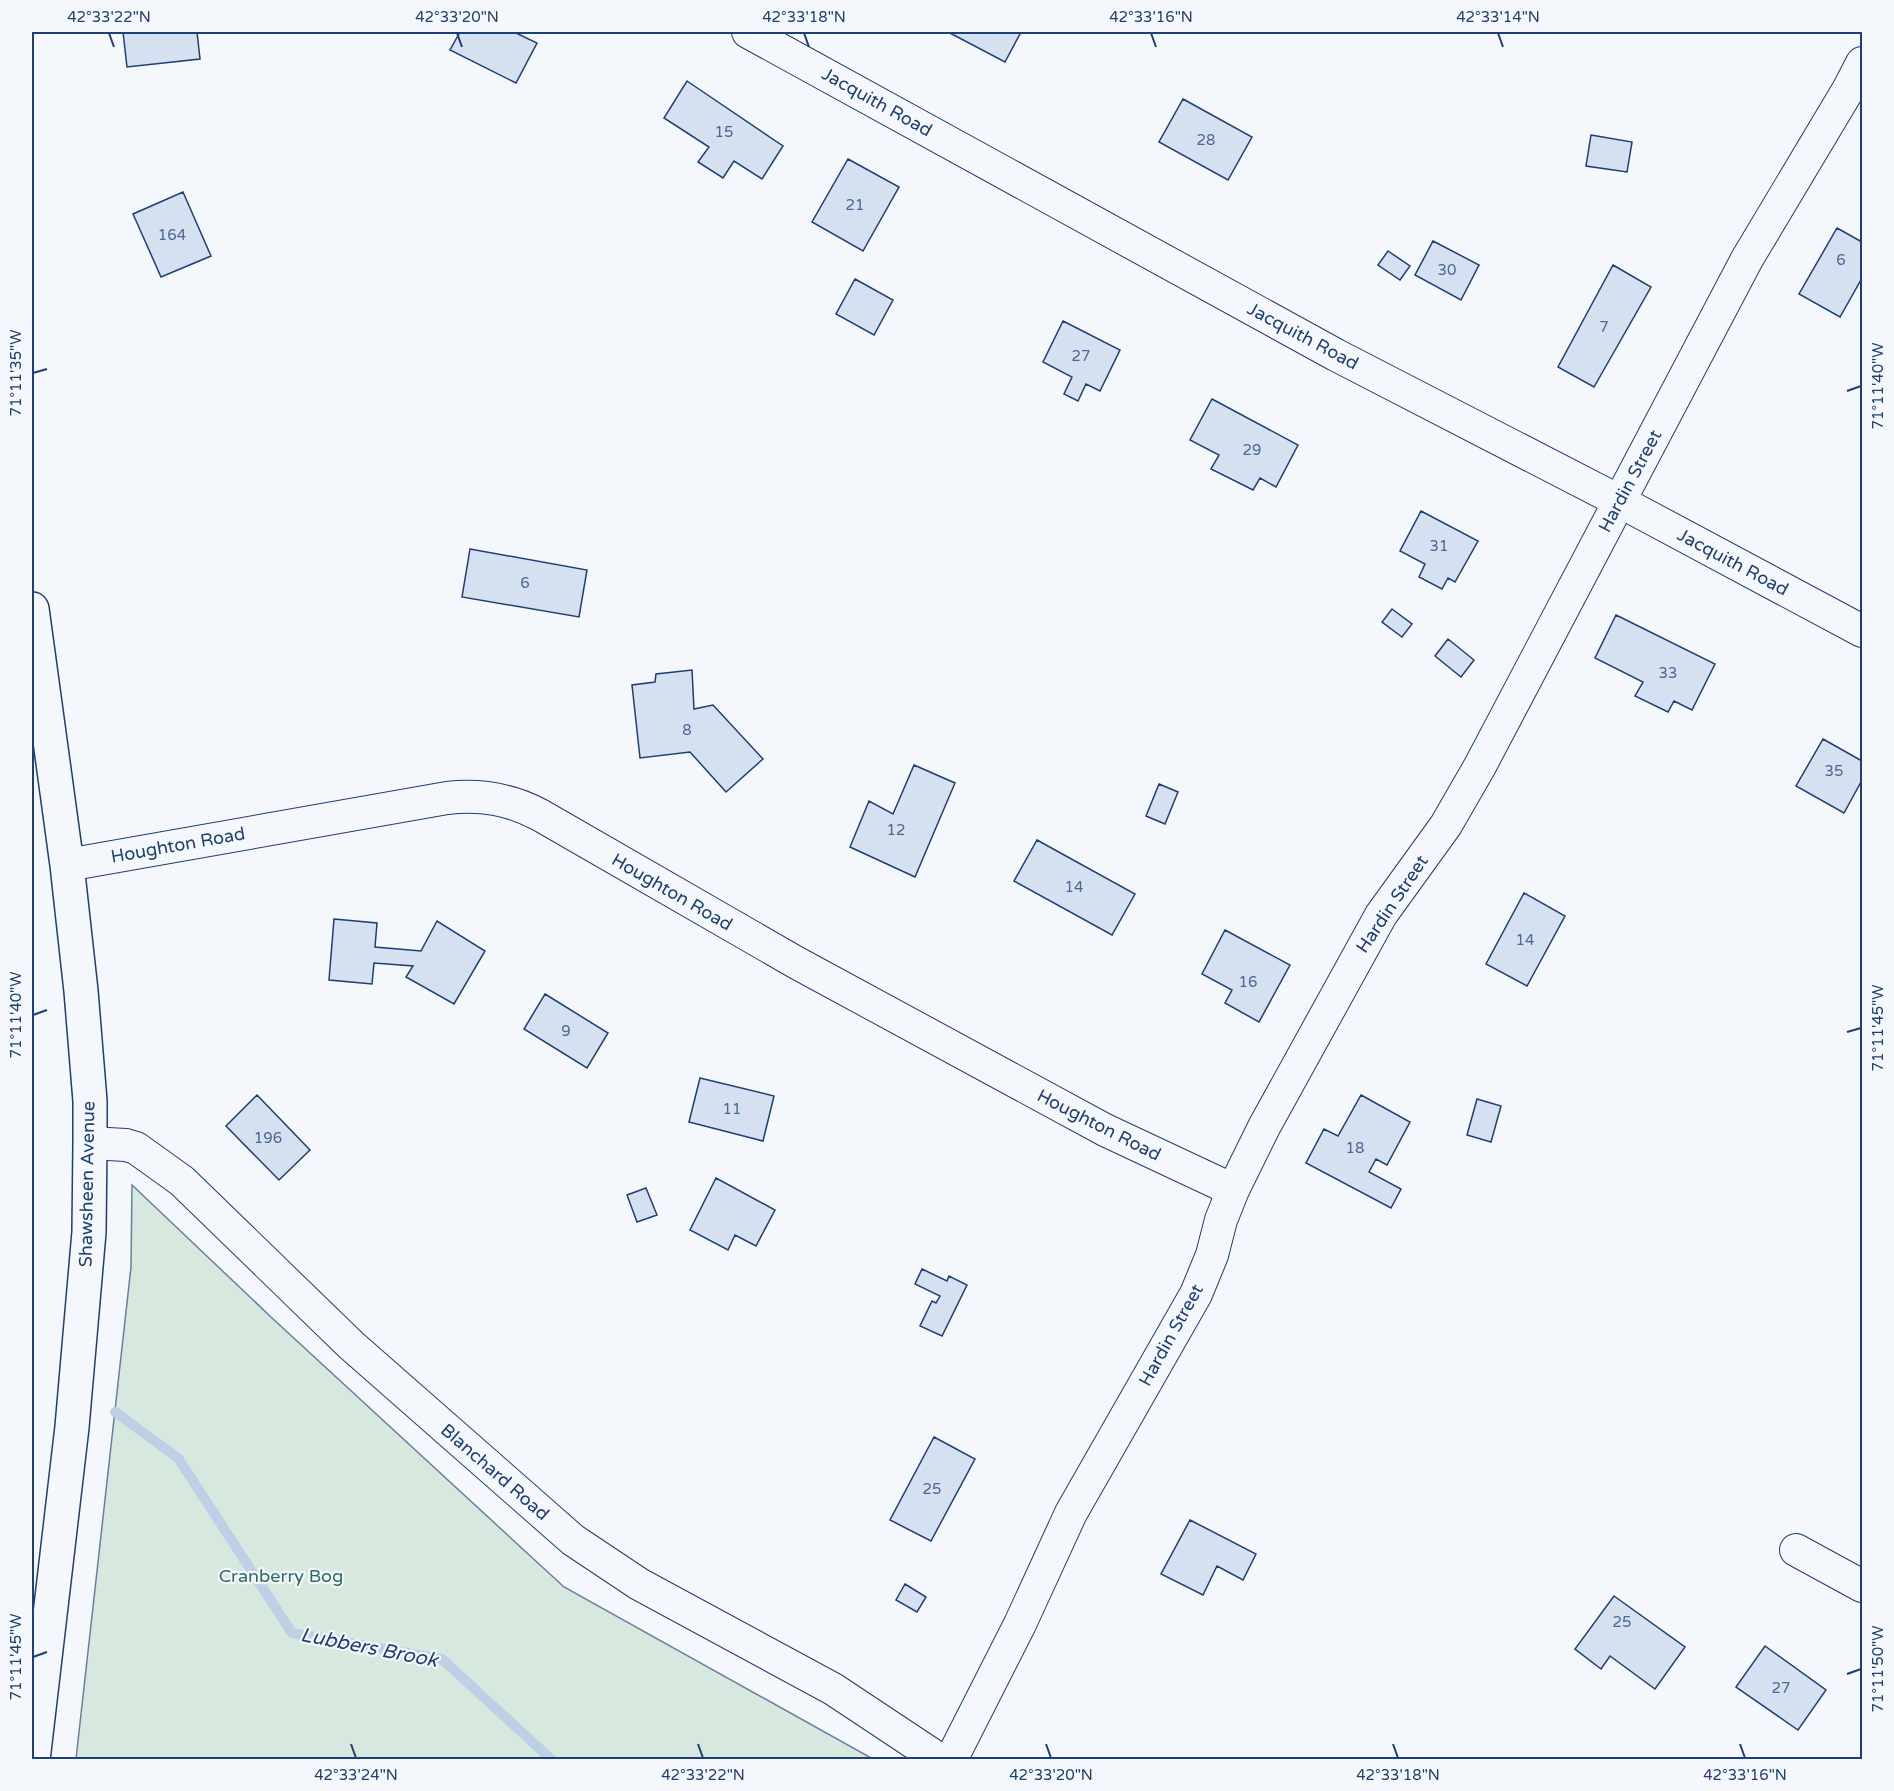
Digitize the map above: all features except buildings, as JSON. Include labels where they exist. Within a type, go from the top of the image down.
[{"type":"main road","name":"Shawsheen Avenue","points":[[32,609],[67,865],[90,1101],[89,1232],[72,1427],[33,1760]]},
{"type":"street","name":"Jacquith Road","points":[[748,32],[1336,355],[1619,501],[1863,631]]},
{"type":"street","name":"Hardin Street","points":[[951,1760],[1020,1624],[1071,1513],[1196,1294],[1212,1255],[1221,1220],[1233,1190],[1264,1127],[1381,915],[1446,825],[1480,766],[1747,259],[1863,63]]},
{"type":"street","name":"Houghton Road","points":[[67,865],[447,798],[475,796],[508,802],[540,815],[796,963],[1105,1130],[1233,1190]]},
{"type":"street","name":"Blanchard Road","points":[[90,1143],[136,1148],[182,1181],[351,1345],[573,1540],[639,1584],[833,1689],[940,1760]]},
{"type":"street","points":[[1796,1550],[1863,1586]]},
{"type":"green space","name":"Cranberry Bog","points":[[132,1185],[272,1318],[564,1587],[873,1759],[76,1759],[131,1267]]},
{"type":"waterway","name":"Lubbers Brook","points":[[115,1412],[178,1458],[292,1633],[442,1659],[552,1760]]}]
